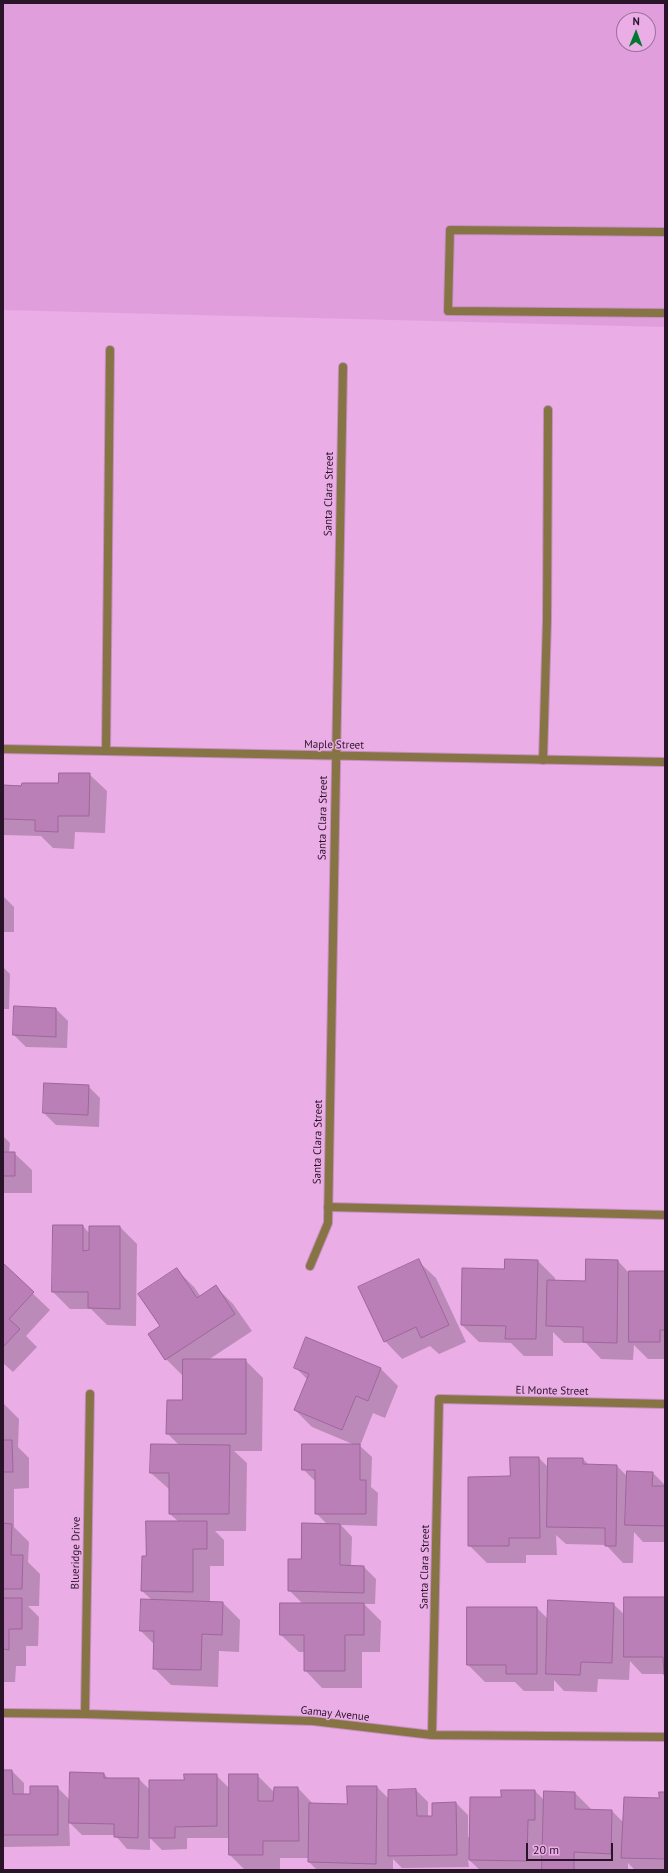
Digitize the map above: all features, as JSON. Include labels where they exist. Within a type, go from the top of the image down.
[{"type":"street","points":[[665,232],[450,230],[448,311],[665,313]]},
{"type":"street","points":[[106,751],[110,350]]},
{"type":"street","name":"Santa Clara Street","points":[[310,1266],[328,1223],[343,367]]},
{"type":"street","points":[[543,760],[547,620],[548,410]]},
{"type":"street","name":"Maple Street","points":[[3,749],[665,762]]},
{"type":"street","points":[[328,1208],[665,1215]]},
{"type":"street","name":"Blueridge Drive","points":[[85,1714],[90,1394]]},
{"type":"street","name":"Santa Clara Street","points":[[432,1735],[439,1399]]},
{"type":"street","name":"El Monte Street","points":[[439,1399],[665,1404]]},
{"type":"street","name":"Gamay Avenue","points":[[3,1713],[313,1721],[432,1735],[665,1737]]},
{"type":"shaded area","points":[[3,3],[665,3],[665,327],[3,310]]},
{"type":"building","points":[[59,773],[90,773],[89,816],[58,816],[58,832],[35,831],[35,820],[3,819],[3,785],[21,786],[22,783],[58,783]]},
{"type":"building","points":[[14,1006],[56,1008],[56,1037],[13,1035]]},
{"type":"building","points":[[44,1083],[89,1085],[88,1115],[43,1113]]},
{"type":"building","points":[[3,1152],[15,1152],[15,1176],[3,1176]]},
{"type":"building","points":[[53,1225],[83,1225],[83,1251],[89,1250],[89,1226],[120,1226],[120,1309],[88,1308],[88,1292],[52,1292]]},
{"type":"building","points":[[419,1259],[449,1325],[421,1338],[416,1327],[384,1342],[358,1287]]},
{"type":"building","points":[[505,1259],[538,1260],[536,1339],[505,1339],[506,1326],[461,1325],[462,1268],[504,1269]]},
{"type":"building","points":[[586,1259],[618,1260],[617,1343],[583,1342],[583,1327],[546,1326],[547,1280],[585,1281]]},
{"type":"building","points":[[3,1263],[34,1292],[9,1319],[20,1329],[3,1347]]},
{"type":"building","points":[[177,1268],[197,1298],[216,1285],[235,1314],[165,1360],[148,1334],[160,1326],[138,1294]]},
{"type":"building","points":[[629,1271],[665,1271],[665,1330],[660,1330],[660,1342],[629,1342]]},
{"type":"building","points":[[306,1337],[381,1368],[368,1401],[356,1396],[342,1430],[294,1410],[309,1374],[294,1368]]},
{"type":"building","points":[[183,1359],[246,1359],[246,1434],[166,1434],[167,1400],[182,1400]]},
{"type":"building","points":[[3,1440],[12,1440],[13,1472],[3,1472]]},
{"type":"building","points":[[151,1444],[230,1445],[229,1514],[169,1514],[169,1473],[150,1473]]},
{"type":"building","points":[[302,1444],[360,1444],[360,1480],[366,1480],[366,1514],[315,1514],[315,1470],[302,1470]]},
{"type":"building","points":[[510,1457],[539,1457],[540,1538],[509,1538],[509,1546],[468,1546],[468,1477],[510,1476]]},
{"type":"building","points":[[548,1458],[583,1458],[583,1464],[617,1465],[616,1546],[605,1546],[605,1528],[547,1527]]},
{"type":"building","points":[[627,1471],[653,1472],[652,1486],[665,1486],[665,1526],[625,1525]]},
{"type":"building","points":[[146,1521],[207,1521],[207,1549],[193,1549],[193,1592],[141,1591],[142,1556],[146,1556]]},
{"type":"building","points":[[3,1523],[12,1524],[11,1555],[23,1555],[22,1589],[3,1589]]},
{"type":"building","points":[[302,1523],[340,1524],[340,1565],[364,1566],[364,1593],[288,1591],[288,1559],[301,1559]]},
{"type":"building","points":[[624,1597],[665,1597],[665,1675],[663,1657],[624,1657]]},
{"type":"building","points":[[3,1598],[22,1598],[22,1629],[9,1629],[9,1650],[3,1649]]},
{"type":"building","points":[[141,1599],[223,1602],[222,1635],[202,1634],[201,1670],[153,1669],[154,1631],[140,1631]]},
{"type":"building","points":[[548,1600],[614,1603],[612,1663],[581,1662],[580,1675],[546,1674]]},
{"type":"building","points":[[280,1603],[364,1603],[364,1635],[345,1635],[345,1671],[304,1671],[304,1635],[280,1635]]},
{"type":"building","points":[[467,1607],[537,1607],[537,1674],[506,1674],[506,1665],[467,1665]]},
{"type":"building","points":[[3,1770],[12,1770],[13,1794],[30,1794],[30,1786],[58,1786],[58,1835],[3,1835]]},
{"type":"building","points":[[70,1772],[104,1773],[104,1778],[139,1778],[138,1838],[114,1837],[114,1824],[69,1823]]},
{"type":"building","points":[[184,1774],[217,1774],[217,1826],[175,1827],[175,1838],[149,1838],[149,1780],[184,1780]]},
{"type":"building","points":[[229,1774],[258,1774],[258,1801],[273,1801],[274,1787],[298,1787],[299,1841],[263,1841],[263,1855],[229,1855]]},
{"type":"building","points":[[347,1786],[377,1786],[376,1864],[308,1862],[309,1803],[347,1804]]},
{"type":"building","points":[[416,1789],[417,1816],[432,1816],[432,1803],[456,1802],[457,1855],[388,1856],[388,1790]]},
{"type":"building","points":[[501,1790],[535,1790],[535,1820],[528,1820],[527,1861],[469,1860],[470,1797],[501,1797]]},
{"type":"building","points":[[544,1791],[575,1792],[575,1809],[612,1810],[611,1854],[574,1852],[574,1870],[542,1870]]},
{"type":"building","points":[[659,1792],[665,1792],[665,1859],[621,1858],[624,1797],[659,1798]]}]
